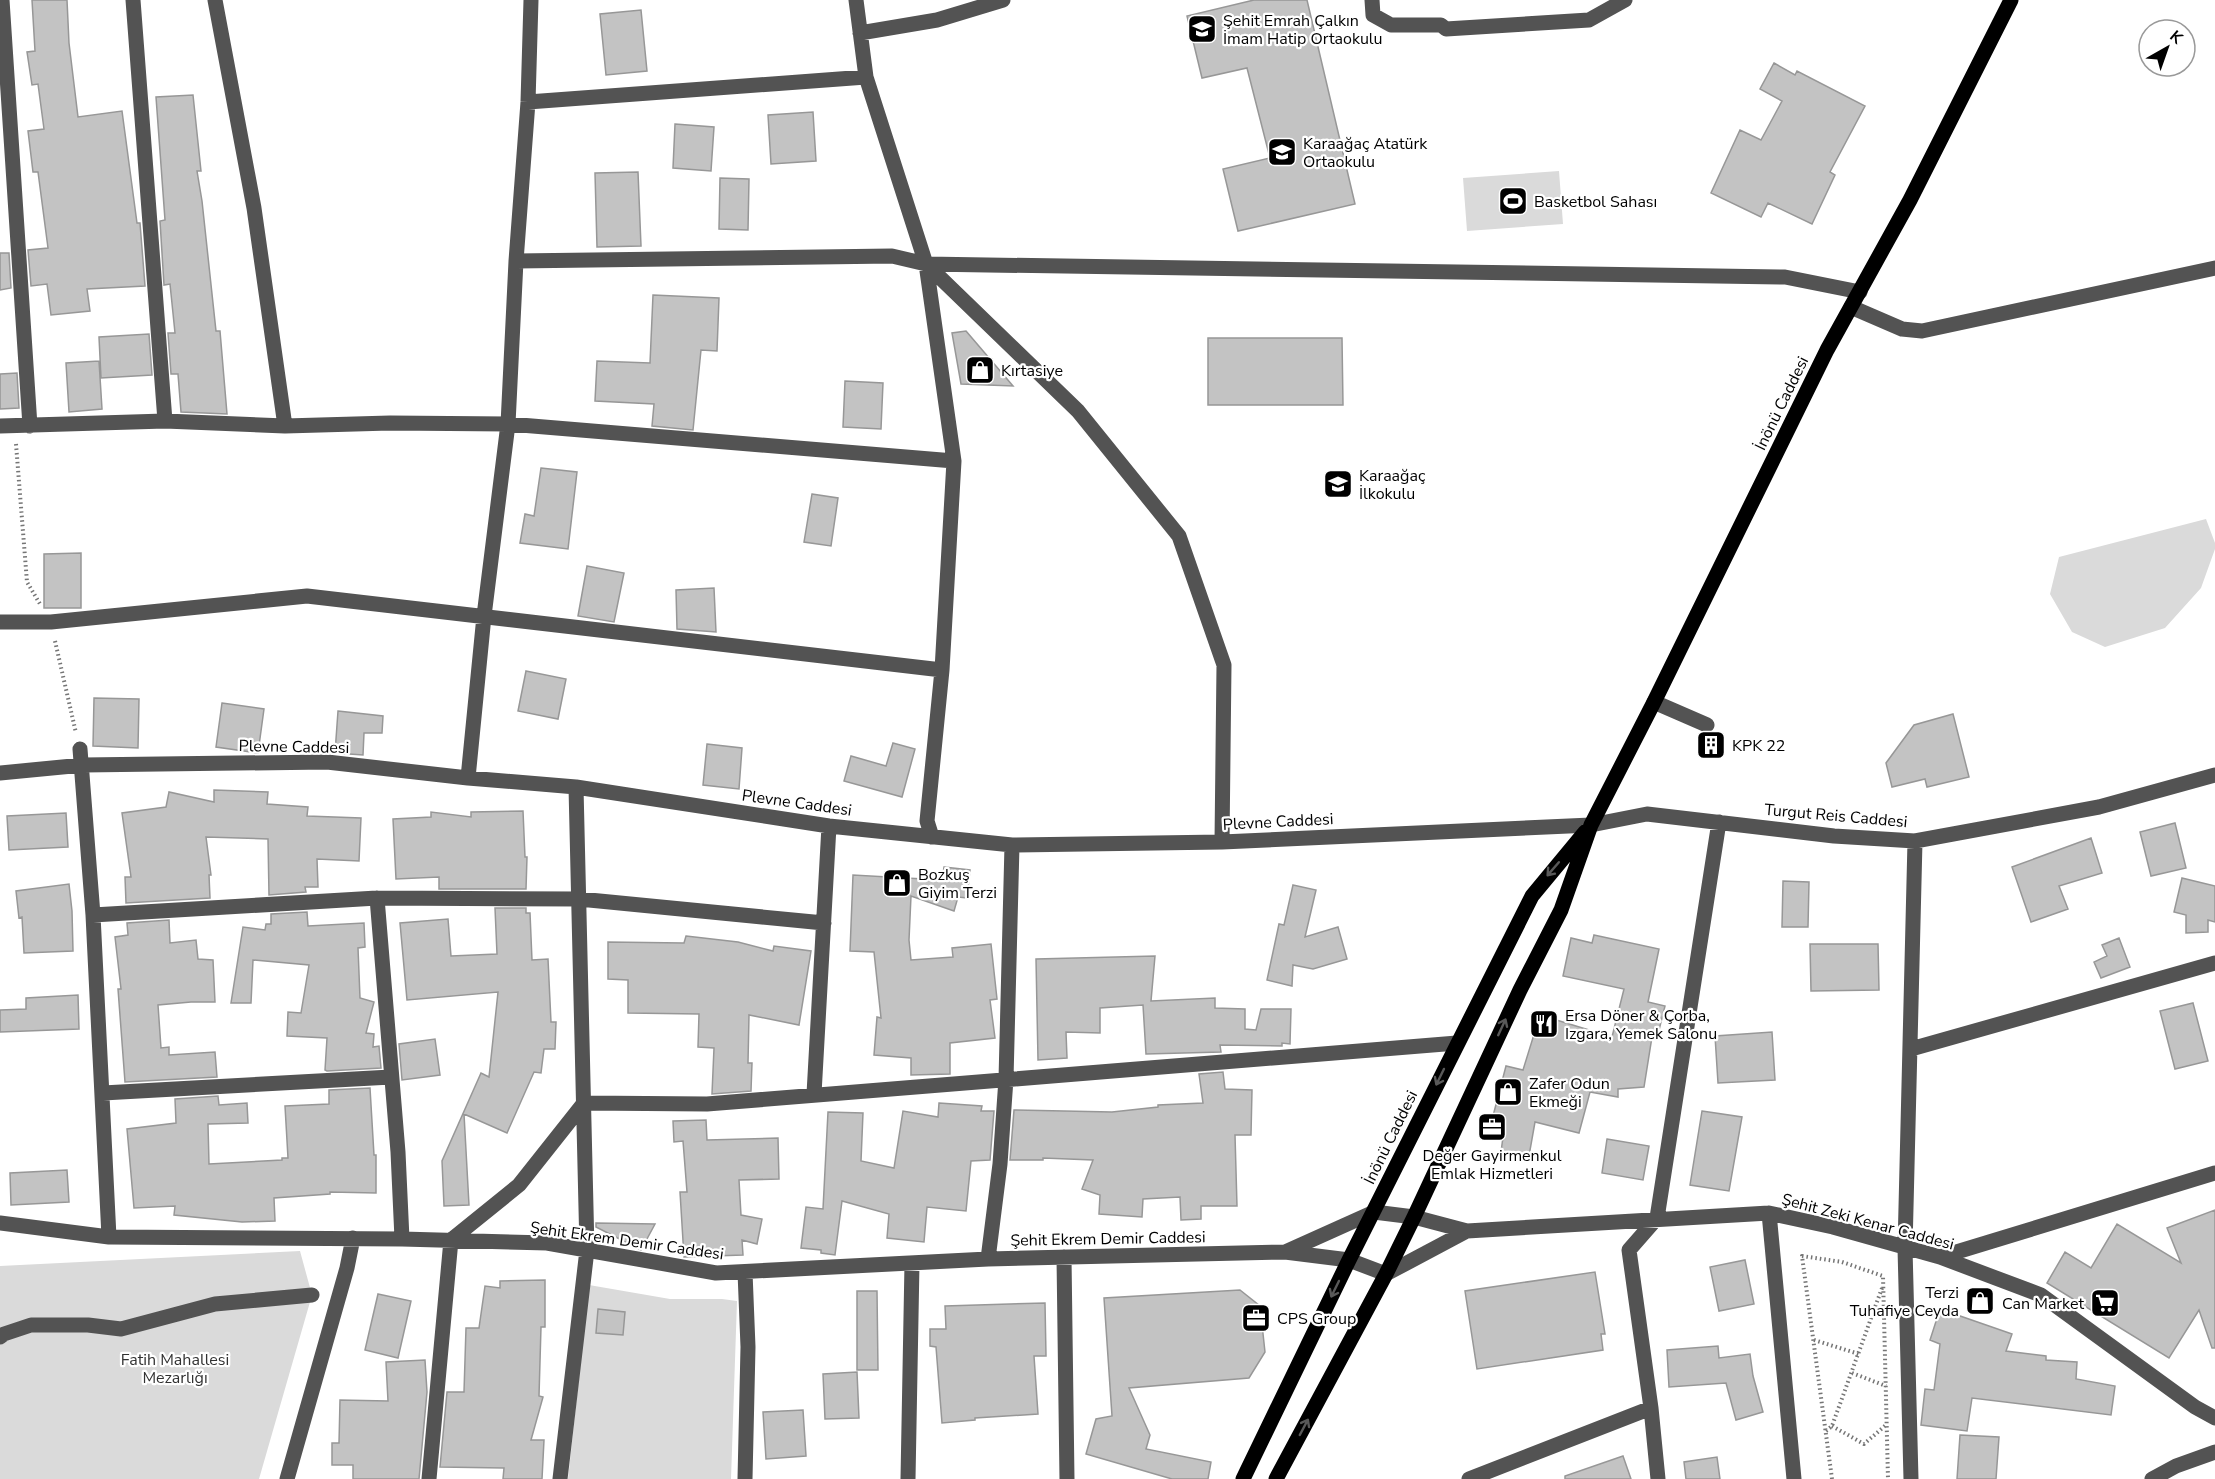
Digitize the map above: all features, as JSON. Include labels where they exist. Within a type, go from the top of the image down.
[{"type":"main road","name":"İnönü Caddesi","points":[[1276,1479],[1414,1217],[1520,990],[1561,910],[1591,825],[1827,350],[1910,200],[2011,0]]},
{"type":"main road","name":"İnönü Caddesi","points":[[1243,1479],[1349,1260],[1532,896],[1591,825]]},
{"type":"street","points":[[2,0],[30,426]]},
{"type":"street","points":[[133,0],[165,421]]},
{"type":"street","points":[[215,0],[254,208],[285,426]]},
{"type":"street","points":[[468,778],[484,616],[508,424],[516,261],[528,102],[531,0]]},
{"type":"street","points":[[856,0],[866,77],[926,264],[954,461],[942,670],[927,821],[932,837]]},
{"type":"street","points":[[860,33],[937,20],[1003,0]]},
{"type":"street","points":[[1372,0],[1373,15],[1391,25],[1441,25],[1446,29],[1589,20],[1625,0]]},
{"type":"street","points":[[528,102],[866,77]]},
{"type":"street","points":[[516,261],[892,256],[926,264],[1785,276],[1860,292]]},
{"type":"street","points":[[926,264],[1078,411],[1179,536],[1224,665],[1222,842]]},
{"type":"street","points":[[1851,307],[1902,329],[1922,331],[2215,268]]},
{"type":"street","points":[[6,426],[165,421],[285,426],[390,423],[508,424],[954,461]]},
{"type":"street","points":[[0,621],[51,622],[307,596],[942,670]]},
{"type":"street","points":[[1654,702],[1707,725]]},
{"type":"street","points":[[80,749],[93,915],[109,1237]]},
{"type":"street","name":"Plevne Caddesi","points":[[0,773],[83,765],[327,762],[468,778],[576,786],[829,826],[1012,845],[1222,842],[1591,825]]},
{"type":"street","name":"Turgut Reis Caddesi","points":[[1591,825],[1647,814],[1834,836],[1915,841],[2099,807],[2215,775]]},
{"type":"street","points":[[560,1479],[587,1250],[576,786]]},
{"type":"street","points":[[1658,1479],[1651,1408],[1629,1250],[1657,1218],[1719,822]]},
{"type":"street","points":[[814,1094],[829,826]]},
{"type":"street","points":[[1911,1479],[1905,1248],[1915,841]]},
{"type":"street","points":[[988,1259],[1000,1164],[1006,1079],[1012,845]]},
{"type":"street","points":[[93,915],[377,898],[579,899],[824,923]]},
{"type":"street","points":[[377,898],[392,1077],[402,1239]]},
{"type":"street","points":[[1911,1049],[2215,963]]},
{"type":"street","points":[[584,1102],[707,1104],[1457,1043]]},
{"type":"street","points":[[103,1093],[392,1077]]},
{"type":"street","points":[[429,1479],[451,1240],[519,1185],[584,1102]]},
{"type":"street","points":[[1940,1257],[2215,1173]]},
{"type":"street","points":[[1285,1252],[1374,1212],[1414,1217],[1467,1231]]},
{"type":"street","points":[[1769,1213],[1794,1479]]},
{"type":"street","name":"Şehit Zeki Kenar Caddesi","points":[[1467,1231],[1769,1213],[1833,1227],[1940,1257],[2041,1295],[2195,1407],[2215,1418]]},
{"type":"street","name":"Şehit Ekrem Demir Caddesi","points":[[0,1223],[109,1237],[353,1238],[548,1243],[716,1274],[988,1259],[1285,1252]]},
{"type":"street","points":[[1285,1252],[1349,1260],[1386,1274],[1467,1231]]},
{"type":"street","points":[[287,1479],[347,1268],[353,1238]]},
{"type":"street","points":[[1064,1257],[1067,1479]]},
{"type":"street","points":[[908,1479],[912,1263]]},
{"type":"street","points":[[745,1272],[748,1347],[745,1479]]},
{"type":"street","points":[[1,1331],[31,1325],[88,1325],[121,1329],[215,1304],[312,1295]]},
{"type":"street","points":[[1469,1479],[1651,1408]]},
{"type":"street","points":[[2152,1479],[2176,1466],[2215,1452]]},
{"type":"path","points":[[6,426],[17,450],[27,582],[51,622],[80,749]]},
{"type":"path","points":[[1832,1479],[1802,1256],[1842,1262],[1883,1276],[1888,1479]]},
{"type":"path","points":[[1826,1431],[1832,1426],[1883,1285]]},
{"type":"path","points":[[1813,1340],[1858,1354]]},
{"type":"path","points":[[1852,1373],[1886,1386]]},
{"type":"path","points":[[1832,1426],[1864,1444],[1887,1424]]},
{"type":"green space","name":"Basketbol Sahası","points":[[1559,171],[1563,224],[1467,231],[1463,178]]},
{"type":"green space","points":[[2206,519],[2215,549],[2201,588],[2165,628],[2105,647],[2072,632],[2050,594],[2059,557]]},
{"type":"green space","name":"Fatih Mahallesi Mezarlığı","points":[[300,1251],[312,1295],[259,1479],[0,1479],[0,1266]]},
{"type":"green space","points":[[589,1285],[670,1299],[737,1301],[731,1479],[568,1479]]},
{"type":"building","points":[[32,0],[67,0],[69,43],[78,117],[122,111],[137,223],[140,223],[145,286],[87,289],[90,311],[51,315],[47,284],[31,286],[28,250],[48,248],[38,172],[33,172],[28,131],[44,129],[38,84],[32,85],[27,52],[35,51]]},
{"type":"building","points":[[1254,0],[1307,0],[1355,204],[1238,231],[1223,169],[1270,158],[1247,68],[1202,78],[1187,16]]},
{"type":"building","points":[[641,10],[647,71],[606,75],[600,14]]},
{"type":"building","points":[[1774,63],[1795,75],[1797,71],[1865,106],[1830,172],[1835,175],[1812,224],[1768,203],[1761,217],[1711,193],[1740,130],[1761,140],[1782,101],[1760,89]]},
{"type":"building","points":[[193,95],[201,171],[197,171],[216,331],[220,331],[227,414],[181,412],[178,374],[171,374],[168,333],[175,333],[170,284],[164,285],[160,221],[165,220],[156,97]]},
{"type":"building","points":[[813,112],[816,161],[771,164],[768,115]]},
{"type":"building","points":[[675,124],[714,127],[711,171],[673,168]]},
{"type":"building","points":[[638,172],[641,246],[597,247],[595,173]]},
{"type":"building","points":[[720,178],[749,179],[748,230],[719,229]]},
{"type":"building","points":[[0,253],[9,253],[11,288],[0,290]]},
{"type":"building","points":[[653,295],[719,298],[717,351],[701,350],[693,430],[652,426],[654,404],[595,401],[597,361],[650,363]]},
{"type":"building","points":[[966,331],[1013,386],[961,384],[952,333]]},
{"type":"building","points":[[149,334],[152,375],[101,378],[99,337]]},
{"type":"building","points":[[1208,338],[1342,338],[1343,405],[1208,405]]},
{"type":"building","points":[[99,361],[102,409],[69,412],[66,363]]},
{"type":"building","points":[[17,373],[19,408],[0,409],[0,374]]},
{"type":"building","points":[[845,381],[883,383],[881,429],[843,427]]},
{"type":"building","points":[[541,468],[577,472],[568,549],[520,543],[525,514],[534,516]]},
{"type":"building","points":[[812,494],[838,498],[831,546],[804,542]]},
{"type":"building","points":[[81,553],[81,608],[44,608],[44,554]]},
{"type":"building","points":[[587,566],[624,573],[614,622],[578,616]]},
{"type":"building","points":[[714,588],[716,632],[677,629],[676,590]]},
{"type":"building","points":[[526,671],[566,679],[558,719],[518,711]]},
{"type":"building","points":[[94,698],[139,699],[138,748],[93,746]]},
{"type":"building","points":[[222,703],[264,709],[258,753],[216,747]]},
{"type":"building","points":[[338,711],[383,716],[382,733],[364,733],[363,755],[335,753]]},
{"type":"building","points":[[1953,714],[1969,777],[1927,787],[1925,779],[1892,787],[1886,763],[1914,725]]},
{"type":"building","points":[[893,743],[915,749],[902,797],[844,781],[851,756],[886,766]]},
{"type":"building","points":[[707,744],[742,748],[739,789],[703,785]]},
{"type":"building","points":[[214,790],[268,792],[267,804],[308,807],[307,816],[361,818],[359,861],[317,859],[318,887],[305,887],[306,892],[269,895],[268,839],[206,837],[211,875],[209,875],[210,898],[126,903],[125,877],[131,877],[122,813],[166,807],[169,792],[214,802]]},
{"type":"building","points":[[523,811],[525,857],[527,857],[526,889],[439,889],[439,877],[396,879],[393,819],[431,817],[431,812],[471,817],[471,812]]},
{"type":"building","points":[[66,813],[68,847],[9,850],[7,816]]},
{"type":"building","points":[[2175,823],[2186,868],[2151,876],[2140,832]]},
{"type":"building","points":[[2091,838],[2102,873],[2059,886],[2068,909],[2031,922],[2012,867]]},
{"type":"building","points":[[944,867],[970,870],[967,898],[958,897],[954,911],[911,896],[909,940],[911,960],[953,957],[952,948],[991,944],[997,999],[990,1000],[995,1038],[950,1043],[950,1074],[911,1075],[911,1058],[874,1055],[877,1017],[881,1018],[874,952],[850,951],[853,875],[942,880]]},
{"type":"building","points":[[2182,878],[2215,886],[2215,922],[2208,920],[2208,932],[2186,933],[2186,915],[2174,912]]},
{"type":"building","points":[[1783,881],[1809,882],[1808,927],[1782,927]]},
{"type":"building","points":[[69,884],[73,951],[24,953],[22,917],[19,918],[16,891]]},
{"type":"building","points":[[1293,885],[1316,890],[1305,937],[1338,927],[1347,959],[1313,969],[1293,965],[1292,986],[1267,980],[1279,924],[1284,925]]},
{"type":"building","points":[[495,908],[526,908],[526,913],[530,913],[532,960],[548,959],[551,1022],[556,1022],[555,1049],[544,1049],[541,1073],[534,1072],[507,1133],[464,1114],[469,1205],[444,1206],[442,1161],[481,1073],[489,1077],[498,992],[407,1000],[400,923],[448,919],[451,956],[497,954]]},
{"type":"building","points":[[307,912],[308,926],[364,923],[365,947],[358,948],[360,998],[374,1002],[366,1033],[374,1034],[373,1047],[379,1046],[381,1068],[327,1071],[325,1070],[327,1038],[287,1036],[288,1012],[301,1013],[309,965],[253,960],[251,1003],[231,1003],[243,927],[265,930],[266,924],[271,924],[271,914]]},
{"type":"building","points":[[169,920],[170,943],[196,940],[198,959],[213,960],[215,1002],[158,1005],[161,1048],[169,1047],[169,1055],[215,1052],[217,1077],[125,1082],[118,989],[121,989],[115,937],[128,935],[127,923]]},
{"type":"building","points":[[1594,935],[1659,949],[1648,1002],[1665,1006],[1657,1038],[1652,1037],[1644,1087],[1618,1089],[1618,1097],[1590,1092],[1579,1133],[1535,1122],[1529,1156],[1501,1152],[1503,1137],[1481,1132],[1486,1114],[1493,1116],[1506,1066],[1523,1070],[1540,1015],[1612,1037],[1624,989],[1563,976],[1571,938],[1592,943]]},
{"type":"building","points":[[686,936],[738,942],[773,951],[774,946],[811,951],[799,1025],[749,1015],[748,1063],[752,1063],[751,1091],[712,1094],[714,1048],[698,1047],[699,1014],[628,1013],[628,980],[608,979],[608,942],[684,943]]},
{"type":"building","points":[[2119,938],[2130,967],[2101,978],[2094,962],[2107,956],[2102,945]]},
{"type":"building","points":[[1810,944],[1878,944],[1879,990],[1811,991]]},
{"type":"building","points":[[1155,956],[1151,1001],[1215,998],[1215,1008],[1245,1009],[1245,1029],[1256,1030],[1261,1009],[1291,1009],[1290,1044],[1282,1043],[1282,1046],[1220,1045],[1221,1052],[1146,1054],[1143,1005],[1100,1008],[1100,1033],[1066,1032],[1067,1058],[1038,1060],[1036,959]]},
{"type":"building","points":[[78,995],[79,1029],[0,1032],[0,1010],[26,1009],[26,998]]},
{"type":"building","points":[[2193,1003],[2208,1061],[2175,1069],[2160,1011]]},
{"type":"building","points":[[1772,1032],[1775,1080],[1718,1083],[1715,1036]]},
{"type":"building","points":[[435,1039],[440,1075],[402,1080],[399,1044]]},
{"type":"building","points":[[1223,1072],[1225,1089],[1252,1090],[1251,1135],[1235,1135],[1237,1206],[1201,1206],[1201,1219],[1181,1220],[1180,1197],[1143,1199],[1142,1217],[1099,1214],[1100,1195],[1082,1189],[1093,1160],[1043,1158],[1043,1160],[1010,1160],[1014,1110],[1112,1112],[1158,1107],[1158,1105],[1203,1103],[1199,1074]]},
{"type":"building","points":[[370,1088],[374,1155],[376,1155],[376,1193],[330,1192],[330,1194],[274,1198],[275,1221],[242,1222],[174,1215],[175,1206],[134,1208],[127,1129],[176,1123],[175,1099],[218,1096],[219,1105],[247,1103],[248,1123],[208,1124],[209,1164],[282,1160],[282,1158],[288,1158],[285,1106],[329,1104],[329,1090]]},
{"type":"building","points":[[939,1103],[982,1106],[981,1111],[994,1111],[990,1160],[971,1161],[966,1211],[927,1207],[924,1242],[887,1238],[889,1214],[842,1201],[835,1255],[821,1253],[821,1250],[801,1248],[806,1207],[823,1209],[828,1112],[863,1113],[861,1161],[894,1168],[903,1111],[938,1117]]},
{"type":"building","points":[[1702,1111],[1742,1117],[1729,1191],[1690,1185]]},
{"type":"building","points":[[706,1120],[707,1140],[778,1138],[779,1179],[739,1180],[741,1215],[762,1219],[757,1244],[742,1240],[743,1255],[684,1257],[680,1192],[687,1192],[683,1141],[674,1142],[673,1121]]},
{"type":"building","points":[[1607,1139],[1649,1146],[1643,1180],[1602,1173]]},
{"type":"building","points":[[67,1170],[69,1202],[11,1205],[10,1173]]},
{"type":"building","points":[[2215,1210],[2215,1348],[2212,1348],[2199,1310],[2169,1358],[2047,1283],[2065,1252],[2091,1268],[2117,1224],[2181,1263],[2167,1228]]},
{"type":"building","points":[[596,1223],[655,1224],[641,1250],[596,1227]]},
{"type":"building","points":[[1745,1260],[1754,1304],[1719,1311],[1710,1267]]},
{"type":"building","points":[[1595,1272],[1605,1334],[1601,1334],[1603,1350],[1477,1369],[1465,1291]]},
{"type":"building","points":[[545,1280],[545,1327],[541,1327],[539,1396],[543,1397],[531,1440],[544,1440],[542,1479],[503,1479],[504,1468],[440,1467],[447,1392],[464,1392],[466,1328],[479,1328],[485,1286],[500,1288],[500,1281]]},
{"type":"building","points":[[1240,1290],[1260,1306],[1265,1352],[1249,1378],[1129,1388],[1150,1435],[1146,1449],[1211,1462],[1208,1479],[1172,1479],[1086,1454],[1096,1419],[1112,1416],[1104,1298]]},
{"type":"building","points":[[857,1291],[877,1291],[878,1370],[857,1370]]},
{"type":"building","points":[[378,1294],[411,1301],[398,1358],[365,1350]]},
{"type":"building","points":[[1045,1303],[1046,1356],[1034,1356],[1038,1414],[975,1418],[975,1420],[942,1423],[936,1347],[930,1346],[930,1329],[946,1329],[945,1306]]},
{"type":"building","points":[[598,1309],[625,1312],[623,1335],[596,1333]]},
{"type":"building","points":[[1940,1309],[2012,1334],[2006,1351],[2046,1356],[2046,1360],[2077,1362],[2076,1379],[2115,1386],[2111,1415],[1972,1398],[1967,1431],[1921,1425],[1925,1389],[1934,1390],[1940,1344],[1930,1340]]},
{"type":"building","points":[[1718,1346],[1719,1358],[1750,1354],[1753,1376],[1763,1412],[1736,1420],[1726,1383],[1669,1387],[1667,1350]]},
{"type":"building","points":[[425,1360],[427,1392],[419,1479],[353,1479],[353,1465],[332,1465],[332,1443],[339,1443],[340,1400],[388,1401],[386,1362]]},
{"type":"building","points":[[857,1372],[859,1418],[825,1419],[823,1374]]},
{"type":"building","points":[[803,1410],[806,1456],[766,1459],[763,1412]]},
{"type":"building","points":[[1960,1435],[1999,1437],[1996,1479],[1957,1479]]},
{"type":"building","points":[[1623,1456],[1631,1479],[1565,1479],[1565,1476]]},
{"type":"building","points":[[1717,1457],[1720,1479],[1686,1479],[1684,1462]]},
{"type":"place","name":"Şehit Emrah Çalkın İmam Hatip Ortaokulu","points":[[1202,29]]},
{"type":"place","name":"Karaağaç Atatürk Ortaokulu","points":[[1282,152]]},
{"type":"place","name":"Basketbol Sahası","points":[[1513,201]]},
{"type":"place","name":"Kırtasiye","points":[[980,370]]},
{"type":"place","name":"Karaağaç İlkokulu","points":[[1338,484]]},
{"type":"place","name":"KPK 22","points":[[1711,745]]},
{"type":"place","name":"Bozkuş Giyim Terzi","points":[[897,883]]},
{"type":"place","name":"Ersa Döner & Çorba, Izgara, Yemek Salonu","points":[[1544,1024]]},
{"type":"place","name":"Zafer Odun Ekmeği","points":[[1508,1092]]},
{"type":"place","name":"Değer Gayirmenkul Emlak Hizmetleri","points":[[1492,1127]]},
{"type":"place","name":"Terzi Tuhafiye Ceyda","points":[[1980,1301]]},
{"type":"place","name":"Can Market","points":[[2105,1303]]},
{"type":"place","name":"CPS Group","points":[[1256,1318]]}]
